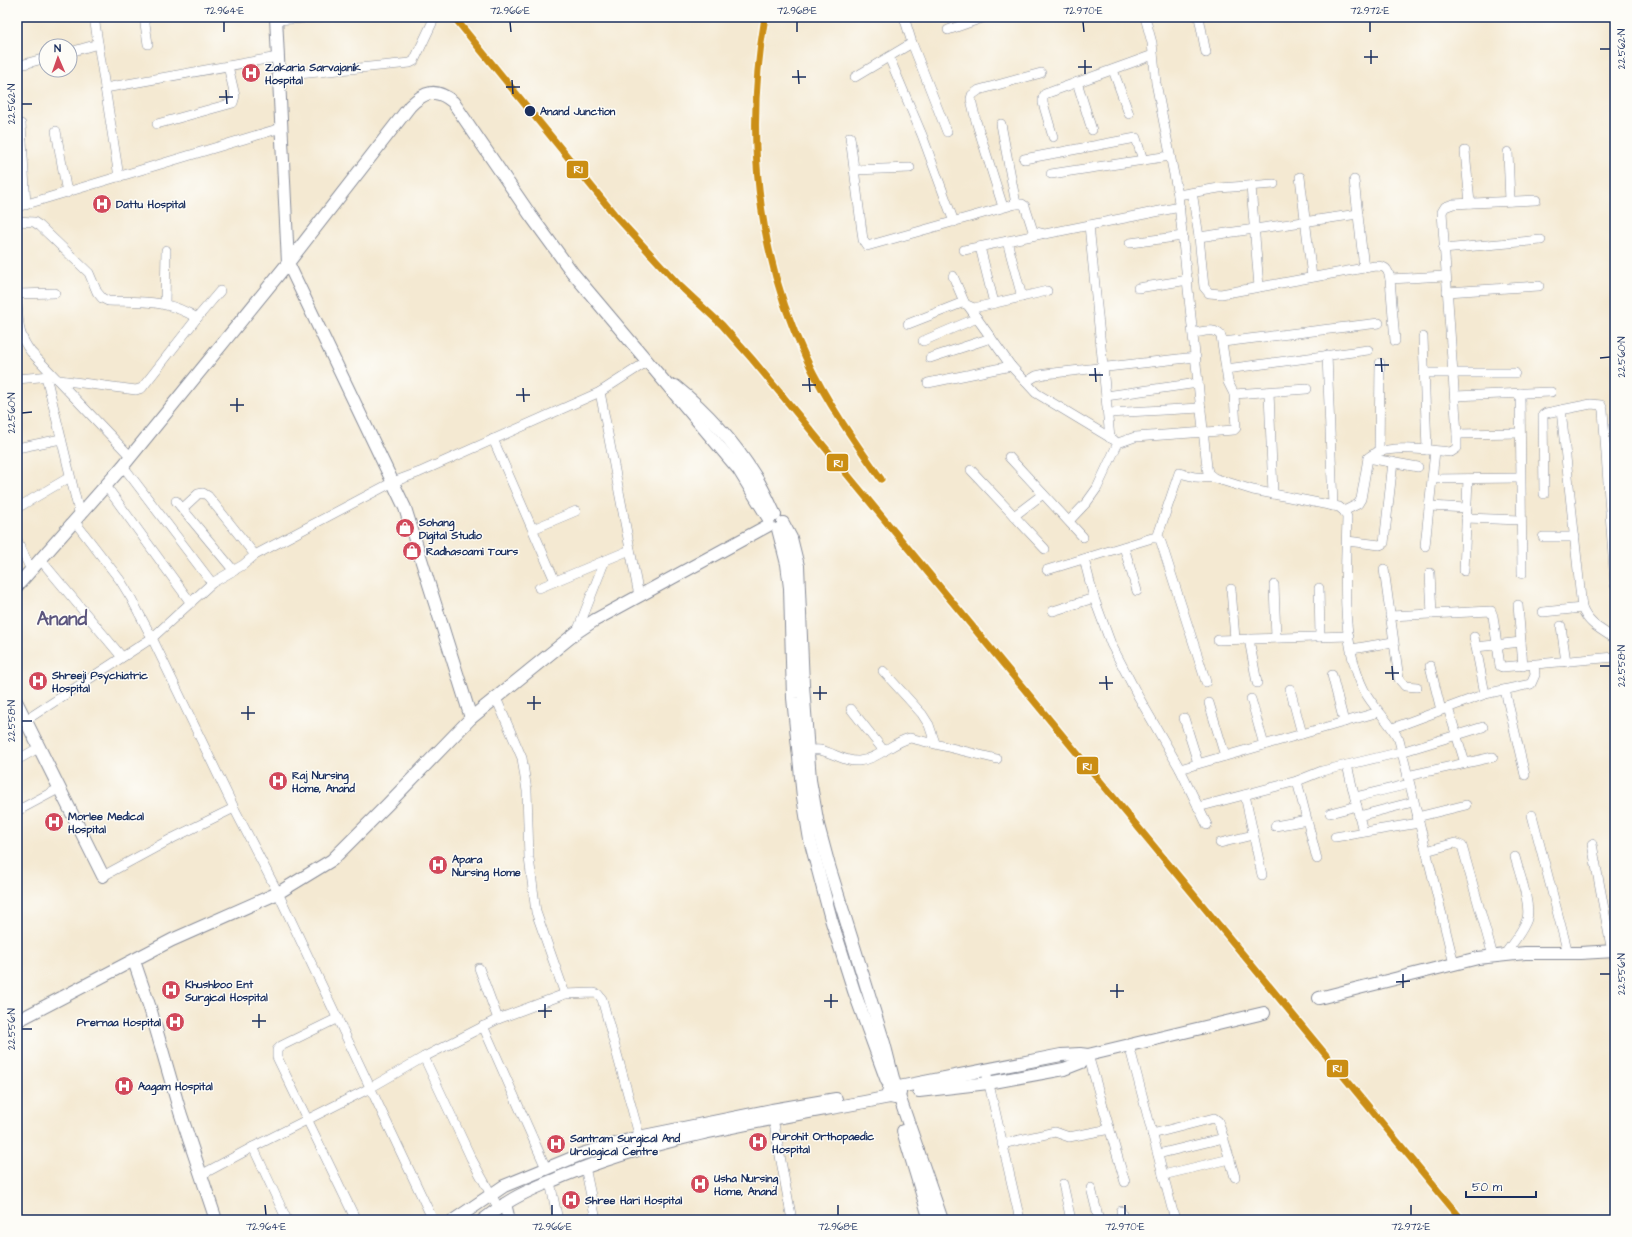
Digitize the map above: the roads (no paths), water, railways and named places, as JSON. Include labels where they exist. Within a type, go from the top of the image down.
[{"type":"street","points":[[94,17],[119,177]]},
{"type":"street","points":[[144,17],[148,44]]},
{"type":"street","points":[[320,17],[276,19],[288,263],[405,508],[471,718]]},
{"type":"street","points":[[904,17],[912,43],[947,132]]},
{"type":"street","points":[[948,30],[985,17]]},
{"type":"street","points":[[1145,17],[1152,43],[1156,83],[1180,207],[1206,467],[1208,473],[1214,478]]},
{"type":"street","points":[[1199,17],[1206,53]]},
{"type":"street","points":[[278,76],[410,63],[414,61],[433,21]]},
{"type":"street","points":[[855,77],[912,43]]},
{"type":"street","points":[[78,50],[98,44]]},
{"type":"street","points":[[1053,136],[1043,103],[1043,98],[1050,91],[1153,56]]},
{"type":"street","points":[[105,88],[278,57]]},
{"type":"street","points":[[889,57],[922,135],[954,222]]},
{"type":"street","points":[[17,66],[38,60]]},
{"type":"street","points":[[157,124],[233,103],[235,96],[228,66]]},
{"type":"street","points":[[1113,70],[1129,114]]},
{"type":"street","points":[[1003,207],[976,121],[971,99],[972,95],[979,90],[1040,73]]},
{"type":"street","points":[[1077,82],[1092,130]]},
{"type":"street","points":[[17,586],[78,519],[131,457],[288,263],[410,106],[419,97],[428,93],[437,93],[446,96],[453,102],[531,216],[572,272],[739,470],[775,522],[787,564],[790,588],[793,698],[803,751],[803,797],[810,840],[831,920],[854,991],[942,1220]]},
{"type":"street","points":[[21,124],[21,206],[281,128]]},
{"type":"street","points":[[1001,124],[1016,204]]},
{"type":"street","points":[[56,131],[66,193]]},
{"type":"street","points":[[850,137],[863,240],[867,246],[1016,204],[1022,204],[1025,206],[1033,231],[1041,234]]},
{"type":"street","points":[[1024,159],[1136,138],[1143,160]]},
{"type":"street","points":[[1465,151],[1470,203]]},
{"type":"street","points":[[1508,152],[1510,201]]},
{"type":"street","points":[[1051,174],[1170,156]]},
{"type":"street","points":[[854,170],[910,168]]},
{"type":"street","points":[[1300,177],[1312,277]]},
{"type":"street","points":[[1354,180],[1364,268]]},
{"type":"street","points":[[1178,195],[1219,188],[1274,184]]},
{"type":"street","points":[[1251,186],[1259,287]]},
{"type":"street","points":[[1192,198],[1199,237],[1204,287],[1209,293],[1221,294],[1364,268],[1383,266],[1388,270],[1390,279],[1394,341]]},
{"type":"street","points":[[1344,511],[1358,504],[1361,499],[1368,458],[1379,450],[1431,450],[1451,452],[1457,448],[1458,434],[1443,249],[1442,212],[1445,207],[1453,204],[1536,200]]},
{"type":"street","points":[[964,250],[1180,207]]},
{"type":"street","points":[[1199,237],[1358,214]]},
{"type":"street","points":[[17,221],[34,222],[40,226],[89,273],[97,292],[102,298],[108,301],[153,302],[165,304],[186,311],[196,318]]},
{"type":"street","points":[[1089,226],[1110,438]]},
{"type":"street","points":[[1130,243],[1183,236]]},
{"type":"street","points":[[1443,249],[1541,240]]},
{"type":"street","points":[[1007,241],[1022,297]]},
{"type":"street","points":[[980,247],[994,303]]},
{"type":"street","points":[[165,304],[166,250]]},
{"type":"street","points":[[953,276],[966,304],[1011,366],[1026,382],[1043,398],[1118,443]]},
{"type":"street","points":[[1390,279],[1445,276]]},
{"type":"street","points":[[1138,288],[1188,280]]},
{"type":"street","points":[[1446,292],[1539,286]]},
{"type":"street","points":[[17,379],[53,377],[136,390],[142,388],[196,318],[220,291]]},
{"type":"street","points":[[908,324],[966,304],[974,308],[1047,291]]},
{"type":"street","points":[[17,294],[55,293]]},
{"type":"street","points":[[17,304],[20,332],[24,343],[53,377],[131,457]]},
{"type":"street","points":[[922,341],[977,318]]},
{"type":"street","points":[[1222,342],[1379,323]]},
{"type":"street","points":[[1069,521],[1087,502],[1097,488],[1118,443],[1135,437],[1234,430],[1236,428],[1234,394],[1228,382],[1222,342],[1218,332],[1213,330],[1193,333]]},
{"type":"street","points":[[1423,337],[1424,373],[1432,479],[1425,546]]},
{"type":"street","points":[[930,358],[991,338]]},
{"type":"street","points":[[1226,369],[1368,350]]},
{"type":"street","points":[[1327,355],[1333,506]]},
{"type":"street","points":[[1026,382],[1036,376],[1045,374],[1196,357]]},
{"type":"street","points":[[26,720],[152,638],[212,583],[234,571],[255,555],[393,482],[420,472],[600,392],[648,362]]},
{"type":"street","points":[[1379,450],[1380,363]]},
{"type":"street","points":[[928,383],[1011,366]]},
{"type":"street","points":[[1424,373],[1515,373]]},
{"type":"street","points":[[53,377],[61,439],[78,519],[120,580],[152,638],[234,808],[278,893],[433,1220]]},
{"type":"street","points":[[1106,396],[1198,383]]},
{"type":"street","points":[[1234,394],[1306,389]]},
{"type":"street","points":[[600,392],[639,596]]},
{"type":"street","points":[[1269,392],[1273,494]]},
{"type":"street","points":[[1455,396],[1551,392]]},
{"type":"street","points":[[1520,393],[1522,574]]},
{"type":"street","points":[[1544,494],[1543,415],[1546,413],[1591,404],[1601,406],[1603,410],[1615,585]]},
{"type":"street","points":[[1108,413],[1201,408]]},
{"type":"street","points":[[1561,410],[1582,608],[1586,618],[1590,622],[1615,639]]},
{"type":"street","points":[[1458,434],[1520,433]]},
{"type":"street","points":[[17,446],[61,439]]},
{"type":"street","points":[[493,439],[556,581]]},
{"type":"street","points":[[1009,457],[1083,537]]},
{"type":"street","points":[[1368,458],[1418,467]]},
{"type":"street","points":[[1347,541],[1380,545],[1384,543],[1393,462]]},
{"type":"street","points":[[123,466],[212,583]]},
{"type":"street","points":[[971,470],[1045,549]]},
{"type":"street","points":[[1157,538],[1179,473],[1195,477],[1214,478],[1253,490],[1339,507],[1344,511],[1347,517],[1346,585],[1349,636],[1356,669],[1373,706],[1393,728],[1398,740],[1454,964]]},
{"type":"street","points":[[17,508],[70,477]]},
{"type":"street","points":[[1432,479],[1520,478]]},
{"type":"street","points":[[1464,571],[1468,479]]},
{"type":"street","points":[[106,486],[191,603]]},
{"type":"street","points":[[183,508],[198,494],[203,493],[208,496],[255,555]]},
{"type":"street","points":[[1014,516],[1043,494]]},
{"type":"street","points":[[176,501],[234,571]]},
{"type":"street","points":[[1429,506],[1467,508]]},
{"type":"street","points":[[533,529],[576,511]]},
{"type":"street","points":[[1466,518],[1521,520]]},
{"type":"street","points":[[17,1021],[172,940],[278,893],[332,860],[387,806],[471,718],[578,632],[595,620],[775,522]]},
{"type":"street","points":[[1543,538],[1575,537]]},
{"type":"street","points":[[1046,570],[1157,538]]},
{"type":"street","points":[[1157,538],[1162,542],[1192,642],[1206,682]]},
{"type":"street","points":[[17,540],[31,570]]},
{"type":"street","points":[[1124,547],[1137,591]]},
{"type":"street","points":[[539,588],[630,550]]},
{"type":"street","points":[[40,559],[122,657]]},
{"type":"street","points":[[1084,559],[1094,598],[1111,644],[1119,661],[1180,769],[1207,825]]},
{"type":"street","points":[[578,632],[605,560]]},
{"type":"street","points":[[1384,569],[1399,679],[1405,686],[1417,686]]},
{"type":"street","points":[[1430,573],[1432,614]]},
{"type":"street","points":[[1274,585],[1276,638]]},
{"type":"street","points":[[1320,588],[1320,637]]},
{"type":"street","points":[[1231,589],[1235,639]]},
{"type":"street","points":[[1053,611],[1094,598]]},
{"type":"street","points":[[1518,605],[1523,666]]},
{"type":"street","points":[[1543,612],[1582,608]]},
{"type":"street","points":[[1390,616],[1491,611],[1500,666],[1505,667],[1615,658]]},
{"type":"street","points":[[1561,626],[1566,662]]},
{"type":"street","points":[[1218,640],[1349,636]]},
{"type":"street","points":[[1474,637],[1485,694]]},
{"type":"street","points":[[1249,639],[1257,683]]},
{"type":"street","points":[[1352,649],[1393,642]]},
{"type":"street","points":[[1476,647],[1521,642]]},
{"type":"street","points":[[1393,728],[1485,694],[1531,684],[1535,675],[1534,665]]},
{"type":"street","points":[[1430,666],[1444,709],[1456,735],[1465,763]]},
{"type":"street","points":[[883,671],[922,714],[929,725],[935,744]]},
{"type":"street","points":[[1332,675],[1344,722]]},
{"type":"street","points":[[1290,689],[1302,734]]},
{"type":"street","points":[[1505,690],[1525,775]]},
{"type":"street","points":[[496,698],[522,758],[527,790],[529,858],[536,912],[565,994]]},
{"type":"street","points":[[1251,699],[1264,745]]},
{"type":"street","points":[[17,703],[103,876],[173,838],[234,808]]},
{"type":"street","points":[[1209,703],[1225,756]]},
{"type":"street","points":[[851,709],[884,751]]},
{"type":"street","points":[[1180,769],[1378,712]]},
{"type":"street","points":[[1184,718],[1198,763]]},
{"type":"street","points":[[1198,807],[1297,781],[1317,772],[1401,752],[1483,727]]},
{"type":"street","points":[[803,751],[821,750],[840,758],[860,761],[869,759],[902,740],[910,738],[997,759]]},
{"type":"street","points":[[17,760],[40,747]]},
{"type":"street","points":[[1357,806],[1408,780],[1465,763],[1493,757]]},
{"type":"street","points":[[1347,764],[1363,832]]},
{"type":"street","points":[[1297,781],[1317,859]]},
{"type":"street","points":[[17,811],[60,788]]},
{"type":"street","points":[[1245,795],[1262,874]]},
{"type":"street","points":[[1330,813],[1357,806],[1414,802]]},
{"type":"street","points":[[1336,837],[1418,820],[1466,805]]},
{"type":"street","points":[[1532,815],[1568,953]]},
{"type":"street","points":[[1275,826],[1307,820]]},
{"type":"street","points":[[1220,843],[1254,835]]},
{"type":"street","points":[[1426,851],[1455,843],[1462,846],[1493,956]]},
{"type":"street","points":[[1320,998],[1478,958],[1525,953],[1614,952],[1592,844]]},
{"type":"street","points":[[1505,954],[1527,919],[1527,903],[1515,857]]},
{"type":"street","points":[[134,961],[150,1008],[180,1112],[216,1220]]},
{"type":"street","points":[[479,968],[498,1019]]},
{"type":"street","points":[[201,1175],[370,1088],[424,1057],[483,1026],[565,994],[594,993],[598,994],[602,999],[641,1143]]},
{"type":"street","points":[[454,1220],[504,1186],[582,1154],[718,1130],[773,1114],[987,1077],[1062,1055],[1080,1054],[1088,1056],[1264,1013]]},
{"type":"street","points":[[338,1018],[280,1046],[276,1050],[279,1062],[356,1220]]},
{"type":"street","points":[[483,1026],[546,1168]]},
{"type":"street","points":[[1130,1045],[1175,1220]]},
{"type":"street","points":[[1088,1056],[1126,1182]]},
{"type":"street","points":[[424,1057],[471,1158],[491,1194],[502,1206],[510,1220]]},
{"type":"street","points":[[987,1077],[1020,1220]]},
{"type":"street","points":[[894,1092],[930,1220]]},
{"type":"street","points":[[773,1114],[792,1220]]},
{"type":"street","points":[[1152,1134],[1214,1118],[1218,1121],[1235,1177]]},
{"type":"street","points":[[1002,1144],[1055,1132],[1069,1137],[1110,1129]]},
{"type":"street","points":[[1158,1154],[1224,1138]]},
{"type":"street","points":[[483,1220],[502,1206],[550,1182],[641,1143]]},
{"type":"street","points":[[253,1147],[287,1220]]},
{"type":"street","points":[[1163,1175],[1230,1159]]},
{"type":"street","points":[[585,1167],[596,1220]]},
{"type":"street","points":[[550,1182],[558,1220]]},
{"type":"street","points":[[1063,1184],[1071,1220]]},
{"type":"street","points":[[1091,1188],[1099,1220]]},
{"type":"place","name":"Zakaria Sarvajanik Hospital","points":[[251,73]]},
{"type":"place","name":"Anand Junction","points":[[530,111]]},
{"type":"place","name":"Dattu Hospital","points":[[102,204]]},
{"type":"place","name":"Sohang Digital Studio","points":[[405,528]]},
{"type":"place","name":"Radhasoami Tours","points":[[412,551]]},
{"type":"place","name":"Shreeji Psychiatric Hospital","points":[[38,681]]},
{"type":"place","name":"Raj Nursing Home, Anand","points":[[278,781]]},
{"type":"place","name":"Morlee Medical Hospital","points":[[54,822]]},
{"type":"place","name":"Apara Nursing Home","points":[[438,865]]},
{"type":"place","name":"Khushboo Ent Surgical Hospital","points":[[171,990]]},
{"type":"place","name":"Prernaa Hospital","points":[[175,1022]]},
{"type":"place","name":"Aagam Hospital","points":[[124,1086]]},
{"type":"place","name":"Purohit Orthopaedic Hospital","points":[[758,1142]]},
{"type":"place","name":"Santram Surgical And Urological Centre","points":[[556,1144]]},
{"type":"place","name":"Usha Nursing Home, Anand","points":[[700,1184]]},
{"type":"place","name":"Shree Hari Hospital","points":[[571,1200]]},
{"type":"district","name":"Anand","points":[[62,619]]}]
